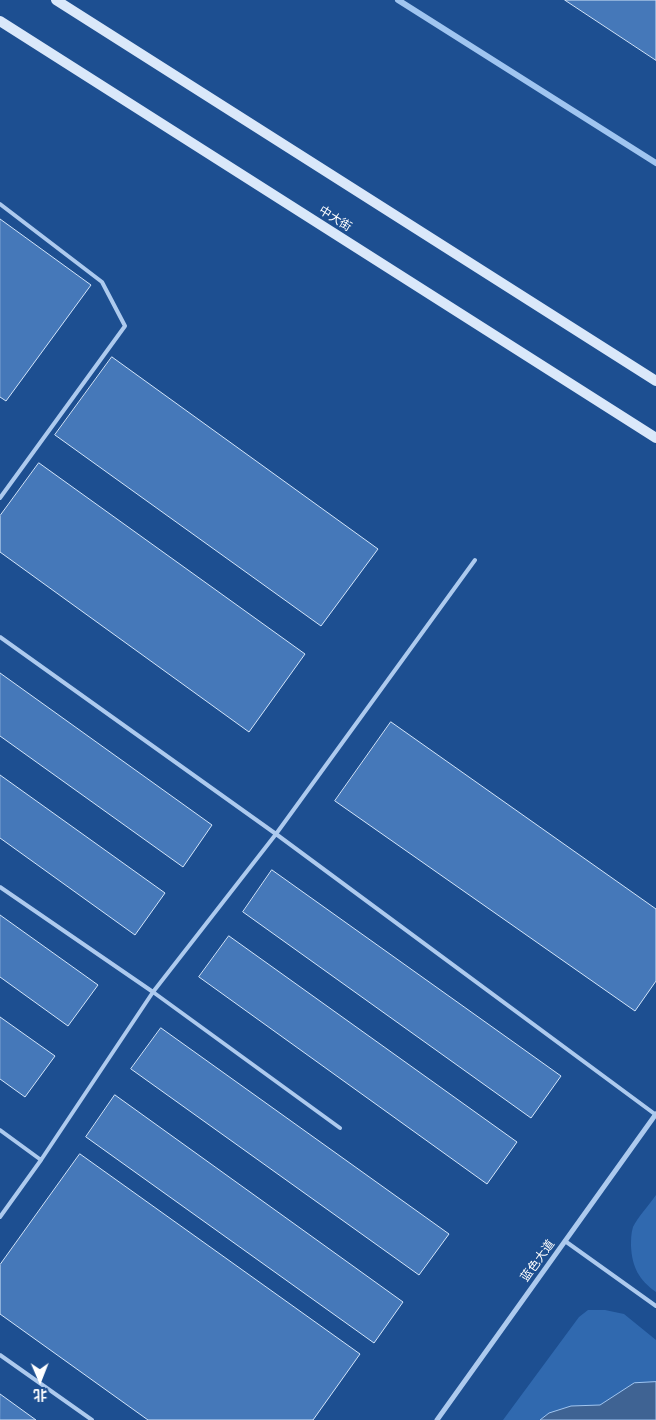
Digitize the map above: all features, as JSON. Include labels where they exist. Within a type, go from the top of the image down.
[{"type":"street","points":[[56,0],[656,381]]},
{"type":"street","name":"中大街","points":[[0,21],[656,438]]},
{"type":"street","name":"蓝色大道","points":[[437,1420],[656,1115]]},
{"type":"lane","points":[[0,204],[102,282],[125,326],[0,498]]},
{"type":"lane","points":[[0,1217],[41,1160],[153,992],[276,834],[475,560]]},
{"type":"lane","points":[[0,637],[276,834],[656,1115]]},
{"type":"lane","points":[[0,887],[153,992],[340,1128]]},
{"type":"lane","points":[[0,1130],[41,1160]]},
{"type":"lane","points":[[565,1241],[656,1306]]},
{"type":"lane","points":[[0,1355],[92,1420]]},
{"type":"shaded area","points":[[656,1195],[656,1292],[645,1283],[635,1267],[631,1234],[637,1219]]},
{"type":"shaded area","points":[[588,1310],[605,1310],[624,1314],[656,1340],[656,1420],[503,1420],[579,1317]]},
{"type":"shaded area","points":[[656,1382],[656,1420],[540,1420],[549,1413],[571,1406],[600,1405],[634,1383]]},
{"type":"building","points":[[565,0],[656,0],[656,60]]},
{"type":"building","points":[[0,219],[91,285],[6,401],[0,397]]},
{"type":"building","points":[[112,357],[378,549],[321,626],[55,435]]},
{"type":"building","points":[[39,463],[305,654],[249,732],[0,552],[0,516]]},
{"type":"building","points":[[0,673],[212,825],[183,867],[0,736]]},
{"type":"building","points":[[391,722],[656,909],[656,981],[635,1011],[335,801]]},
{"type":"building","points":[[0,775],[165,893],[135,935],[0,838]]},
{"type":"building","points":[[272,870],[561,1076],[531,1118],[243,912]]},
{"type":"building","points":[[0,915],[98,985],[68,1026],[0,977]]},
{"type":"building","points":[[229,936],[517,1142],[487,1184],[199,977]]},
{"type":"building","points":[[0,1017],[55,1056],[25,1097],[0,1079]]},
{"type":"building","points":[[161,1028],[449,1234],[419,1275],[131,1069]]},
{"type":"building","points":[[115,1095],[403,1302],[374,1343],[86,1137]]},
{"type":"building","points":[[80,1154],[360,1354],[313,1420],[148,1420],[0,1314],[0,1265]]},
{"type":"building","points":[[0,1394],[36,1420],[0,1420]]},
{"type":"waterway","points":[[398,0],[656,163]]}]
